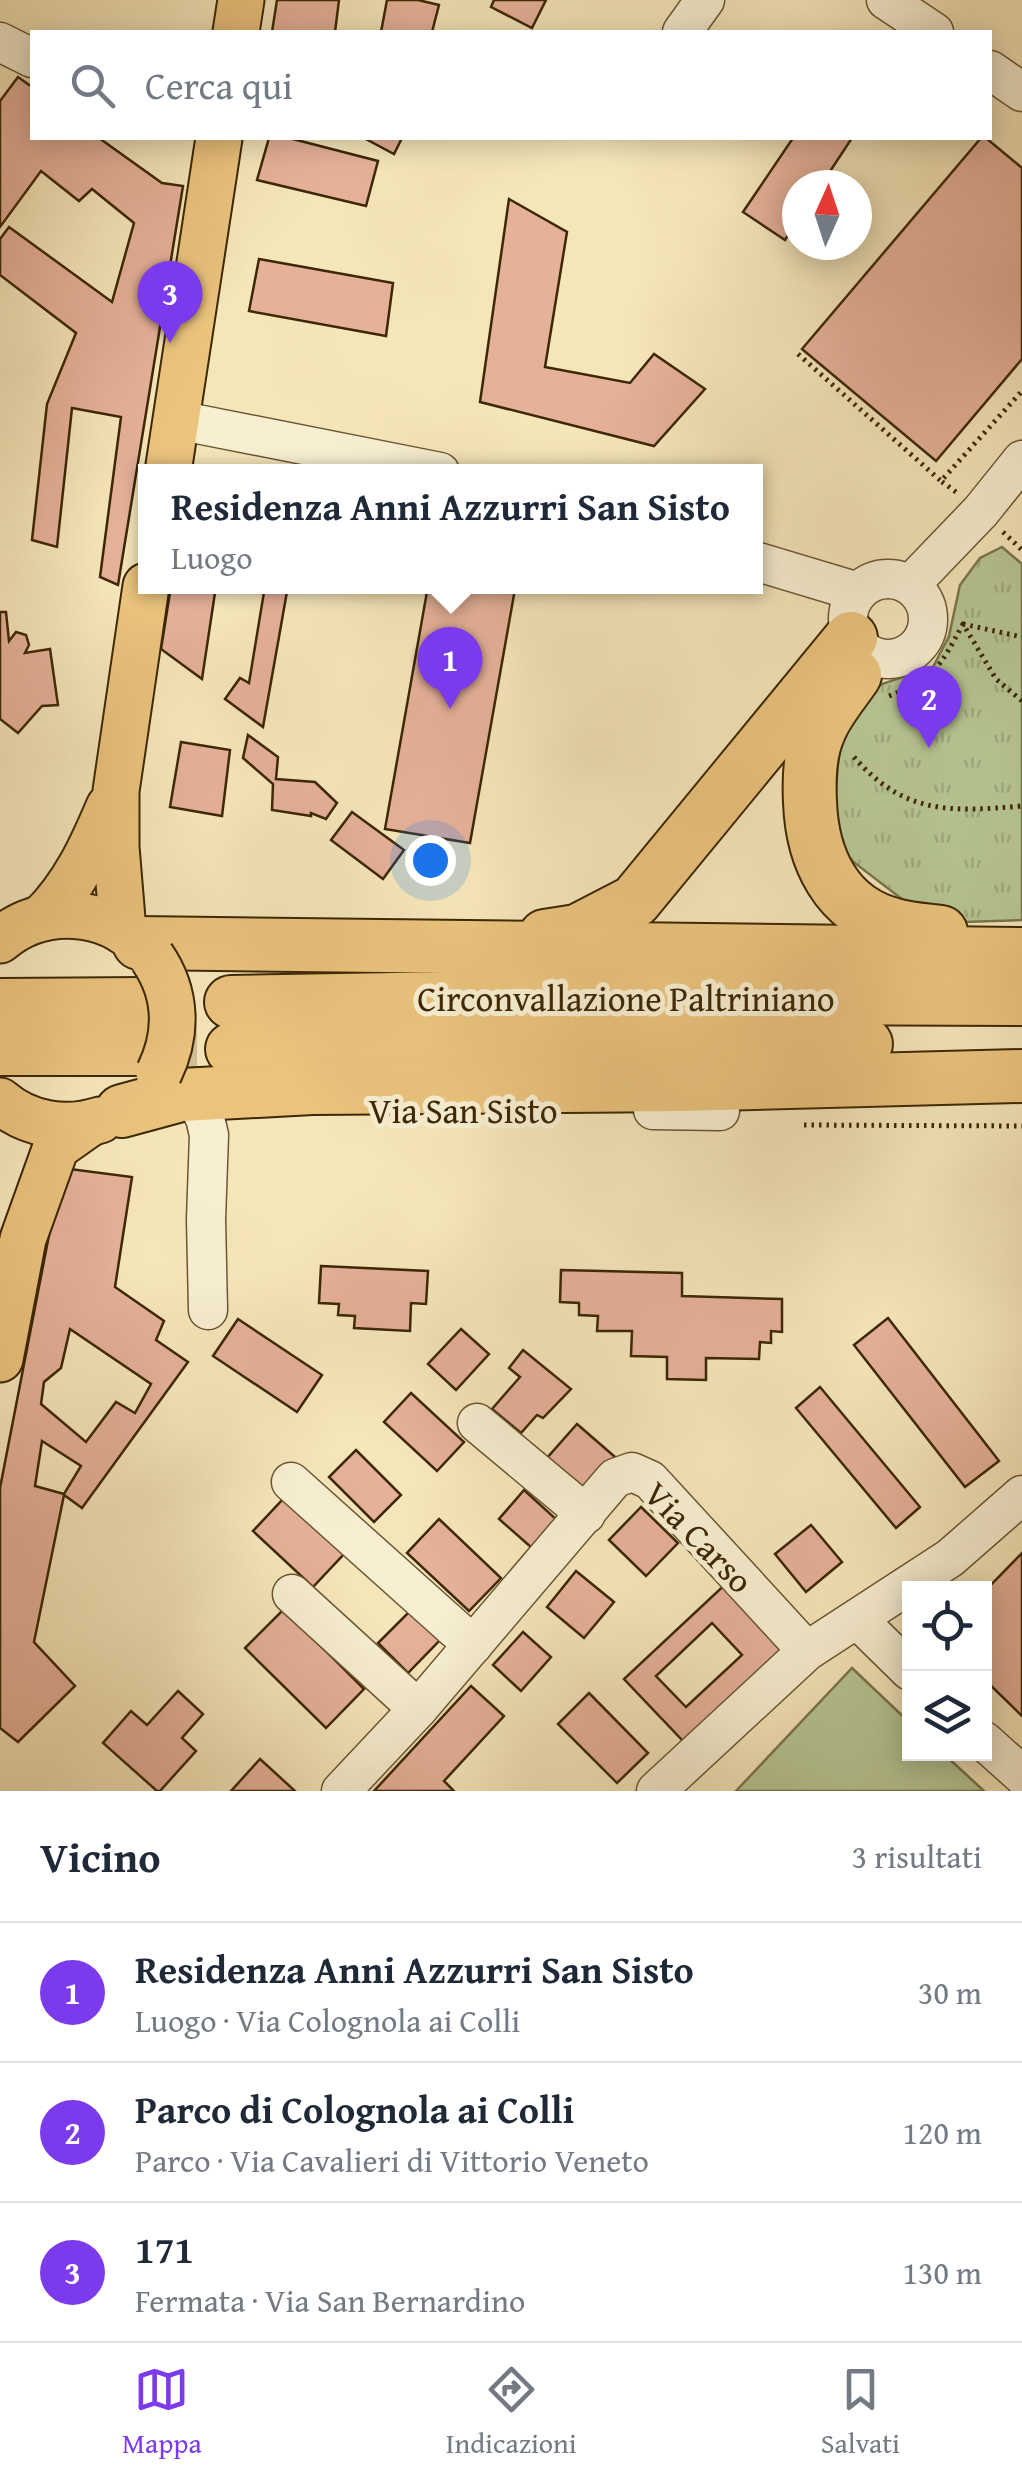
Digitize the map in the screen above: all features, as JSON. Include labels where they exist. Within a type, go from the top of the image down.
[{"type":"highway","points":[[865,646],[818,733],[809,792],[811,829],[818,857],[836,887],[856,907],[892,925],[946,933],[1022,934]]},
{"type":"highway","points":[[106,1117],[172,1019],[400,946],[467,936],[544,936],[577,930],[635,900],[865,646]]},
{"type":"highway","points":[[400,946],[1022,954]]},
{"type":"highway","name":"Circonvallazione Paltriniano","points":[[64,1027],[507,997],[1022,999]]},
{"type":"highway","points":[[0,1005],[64,1027]]},
{"type":"highway","points":[[172,1019],[312,1088],[701,1098],[856,1111],[1022,1107]]},
{"type":"highway","name":"Circonvallazione Paltriniano","points":[[172,1019],[510,1049],[1022,1042]]},
{"type":"highway","points":[[0,1048],[64,1027]]},
{"type":"highway","points":[[701,1098],[930,1078],[1022,1076]]},
{"type":"highway","points":[[856,1111],[930,1078]]},
{"type":"main road","points":[[236,30],[241,0]]},
{"type":"main road","points":[[169,464],[210,141]]},
{"type":"main road","points":[[145,594],[116,791],[116,847],[172,1019]]},
{"type":"main road","points":[[42,918],[57,904],[87,860],[116,791]]},
{"type":"main road","points":[[0,940],[42,918],[92,918],[172,1019]]},
{"type":"main road","points":[[3,1104],[22,1115],[55,1125],[106,1117]]},
{"type":"main road","points":[[3,1104],[24,1168],[23,1239]]},
{"type":"main road","points":[[0,1358],[23,1239],[56,1148],[106,1117]]},
{"type":"street","points":[[684,30],[706,0]]},
{"type":"street","points":[[886,0],[931,30]]},
{"type":"street","points":[[992,71],[1022,92]]},
{"type":"street","points":[[177,420],[402,464]]},
{"type":"street","points":[[910,586],[1022,460]]},
{"type":"street","points":[[763,567],[865,646],[894,660],[918,646],[926,634],[926,607],[910,586],[900,580],[877,580],[865,646]]},
{"type":"street","points":[[172,1019],[208,1136],[208,1310]]},
{"type":"street","name":"Via Carso","points":[[476,1423],[586,1514]]},
{"type":"street","name":"Via Carso","points":[[341,1791],[418,1710],[615,1478],[632,1472],[650,1480],[807,1651]]},
{"type":"street","points":[[292,1482],[473,1645]]},
{"type":"street","points":[[656,1791],[807,1651],[950,1558],[1022,1494]]},
{"type":"street","points":[[292,1594],[418,1710]]},
{"type":"street","points":[[858,1620],[902,1663]]},
{"type":"street","points":[[992,1748],[1022,1775]]},
{"type":"path","points":[[798,354],[941,481],[981,510]]},
{"type":"path","points":[[941,481],[1022,391]]},
{"type":"path","points":[[865,646],[916,686],[938,670],[964,624]]},
{"type":"path","points":[[964,624],[1022,636]]},
{"type":"path","points":[[964,624],[996,679],[1022,701]]},
{"type":"path","points":[[848,750],[872,778],[897,796],[931,807],[966,811],[1022,806]]},
{"type":"green space","points":[[1002,547],[1022,564],[1022,920],[933,923],[847,857],[829,808],[828,767],[844,730],[873,687],[933,667],[949,636],[960,585],[980,558]]},
{"type":"green space","points":[[852,1668],[902,1715],[902,1761],[952,1761],[984,1791],[736,1791]]},
{"type":"building","points":[[277,0],[339,0],[335,30],[272,30]]},
{"type":"building","points":[[387,0],[439,5],[433,30],[381,30]]},
{"type":"building","points":[[494,0],[546,0],[532,28],[491,7]]},
{"type":"building","points":[[18,77],[30,86],[30,140],[102,140],[162,183],[183,186],[118,585],[100,577],[121,417],[72,408],[57,547],[32,540],[47,404],[76,333],[0,275],[0,239],[9,227],[112,302],[134,223],[92,189],[79,201],[41,171],[0,227],[0,101]]},
{"type":"building","points":[[268,140],[297,140],[378,161],[366,206],[257,180]]},
{"type":"building","points":[[368,140],[401,140],[394,154]]},
{"type":"building","points":[[792,140],[851,140],[831,170],[782,170],[782,238],[743,212]]},
{"type":"building","points":[[979,140],[988,140],[1022,168],[1022,359],[936,461],[802,349]]},
{"type":"building","points":[[509,199],[567,232],[545,367],[630,383],[654,354],[705,389],[654,446],[480,402]]},
{"type":"building","points":[[259,259],[393,283],[386,336],[249,311]]},
{"type":"building","points":[[170,594],[215,594],[202,679],[161,649]]},
{"type":"building","points":[[264,594],[287,594],[263,727],[225,699],[240,678],[249,683]]},
{"type":"building","points":[[427,594],[514,594],[470,843],[385,829]]},
{"type":"building","points":[[0,612],[6,612],[9,641],[16,632],[26,635],[29,645],[25,653],[50,649],[58,705],[42,706],[18,733],[0,719]]},
{"type":"building","points":[[248,735],[278,757],[276,779],[315,782],[337,803],[326,819],[311,813],[272,810],[273,784],[243,758]]},
{"type":"building","points":[[181,742],[230,750],[222,816],[170,807]]},
{"type":"building","points":[[352,812],[404,850],[383,879],[331,840]]},
{"type":"building","points":[[62,1168],[132,1177],[115,1287],[164,1321],[156,1340],[188,1362],[82,1508],[64,1495],[34,1642],[75,1686],[18,1742],[0,1728],[0,1488]],"holes":[[[70,1329],[151,1384],[135,1413],[116,1402],[86,1442],[41,1404],[44,1382],[61,1368]],[[42,1441],[81,1466],[64,1494],[35,1486]]]},
{"type":"building","points":[[321,1266],[428,1271],[426,1304],[411,1303],[410,1331],[354,1328],[355,1316],[338,1315],[339,1304],[319,1303]]},
{"type":"building","points":[[561,1270],[682,1273],[682,1296],[782,1299],[782,1332],[771,1331],[771,1343],[760,1342],[759,1359],[706,1358],[706,1380],[667,1379],[667,1357],[631,1356],[632,1331],[597,1331],[598,1316],[579,1315],[579,1303],[560,1302]]},
{"type":"building","points":[[888,1318],[999,1461],[965,1487],[854,1345]]},
{"type":"building","points":[[238,1319],[322,1375],[297,1412],[213,1356]]},
{"type":"building","points":[[461,1329],[489,1354],[456,1390],[428,1364]]},
{"type":"building","points":[[523,1350],[571,1389],[543,1418],[537,1415],[521,1433],[492,1409],[520,1377],[509,1368]]},
{"type":"building","points":[[820,1387],[920,1507],[896,1528],[796,1408]]},
{"type":"building","points":[[411,1393],[464,1442],[437,1471],[384,1422]]},
{"type":"building","points":[[577,1424],[615,1457],[585,1492],[547,1458]]},
{"type":"building","points":[[356,1450],[401,1495],[374,1522],[329,1477]]},
{"type":"building","points":[[524,1490],[557,1520],[532,1548],[499,1519]]},
{"type":"building","points":[[284,1498],[344,1554],[313,1587],[253,1531]]},
{"type":"building","points":[[641,1507],[678,1543],[646,1576],[609,1540]]},
{"type":"building","points":[[439,1519],[501,1578],[469,1611],[407,1553]]},
{"type":"building","points":[[811,1525],[842,1562],[806,1592],[775,1554]]},
{"type":"building","points":[[1022,1553],[1022,1716],[992,1687],[992,1584]]},
{"type":"building","points":[[576,1571],[614,1602],[584,1638],[547,1607]]},
{"type":"building","points":[[732,1578],[791,1641],[683,1741],[624,1679]],"holes":[[[712,1623],[742,1655],[686,1707],[656,1676]]]},
{"type":"building","points":[[284,1609],[364,1689],[326,1728],[245,1648]]},
{"type":"building","points":[[412,1609],[442,1638],[408,1673],[378,1643]]},
{"type":"building","points":[[523,1632],[551,1657],[521,1691],[493,1665]]},
{"type":"building","points":[[471,1686],[504,1716],[444,1781],[454,1791],[374,1791]]},
{"type":"building","points":[[178,1691],[203,1714],[182,1738],[196,1751],[157,1791],[103,1743],[131,1711],[147,1725]]},
{"type":"building","points":[[589,1693],[648,1753],[617,1783],[558,1724]]},
{"type":"building","points":[[260,1759],[295,1791],[231,1791]]},
{"type":"tunnel","points":[[145,1049],[232,1049]]},
{"type":"place","name":"171","points":[[170,343]]},
{"type":"place","name":"Residenza Anni Azzurri San Sisto","points":[[450,709]]},
{"type":"place","name":"Parco di Colognola ai Colli","points":[[929,748]]}]
